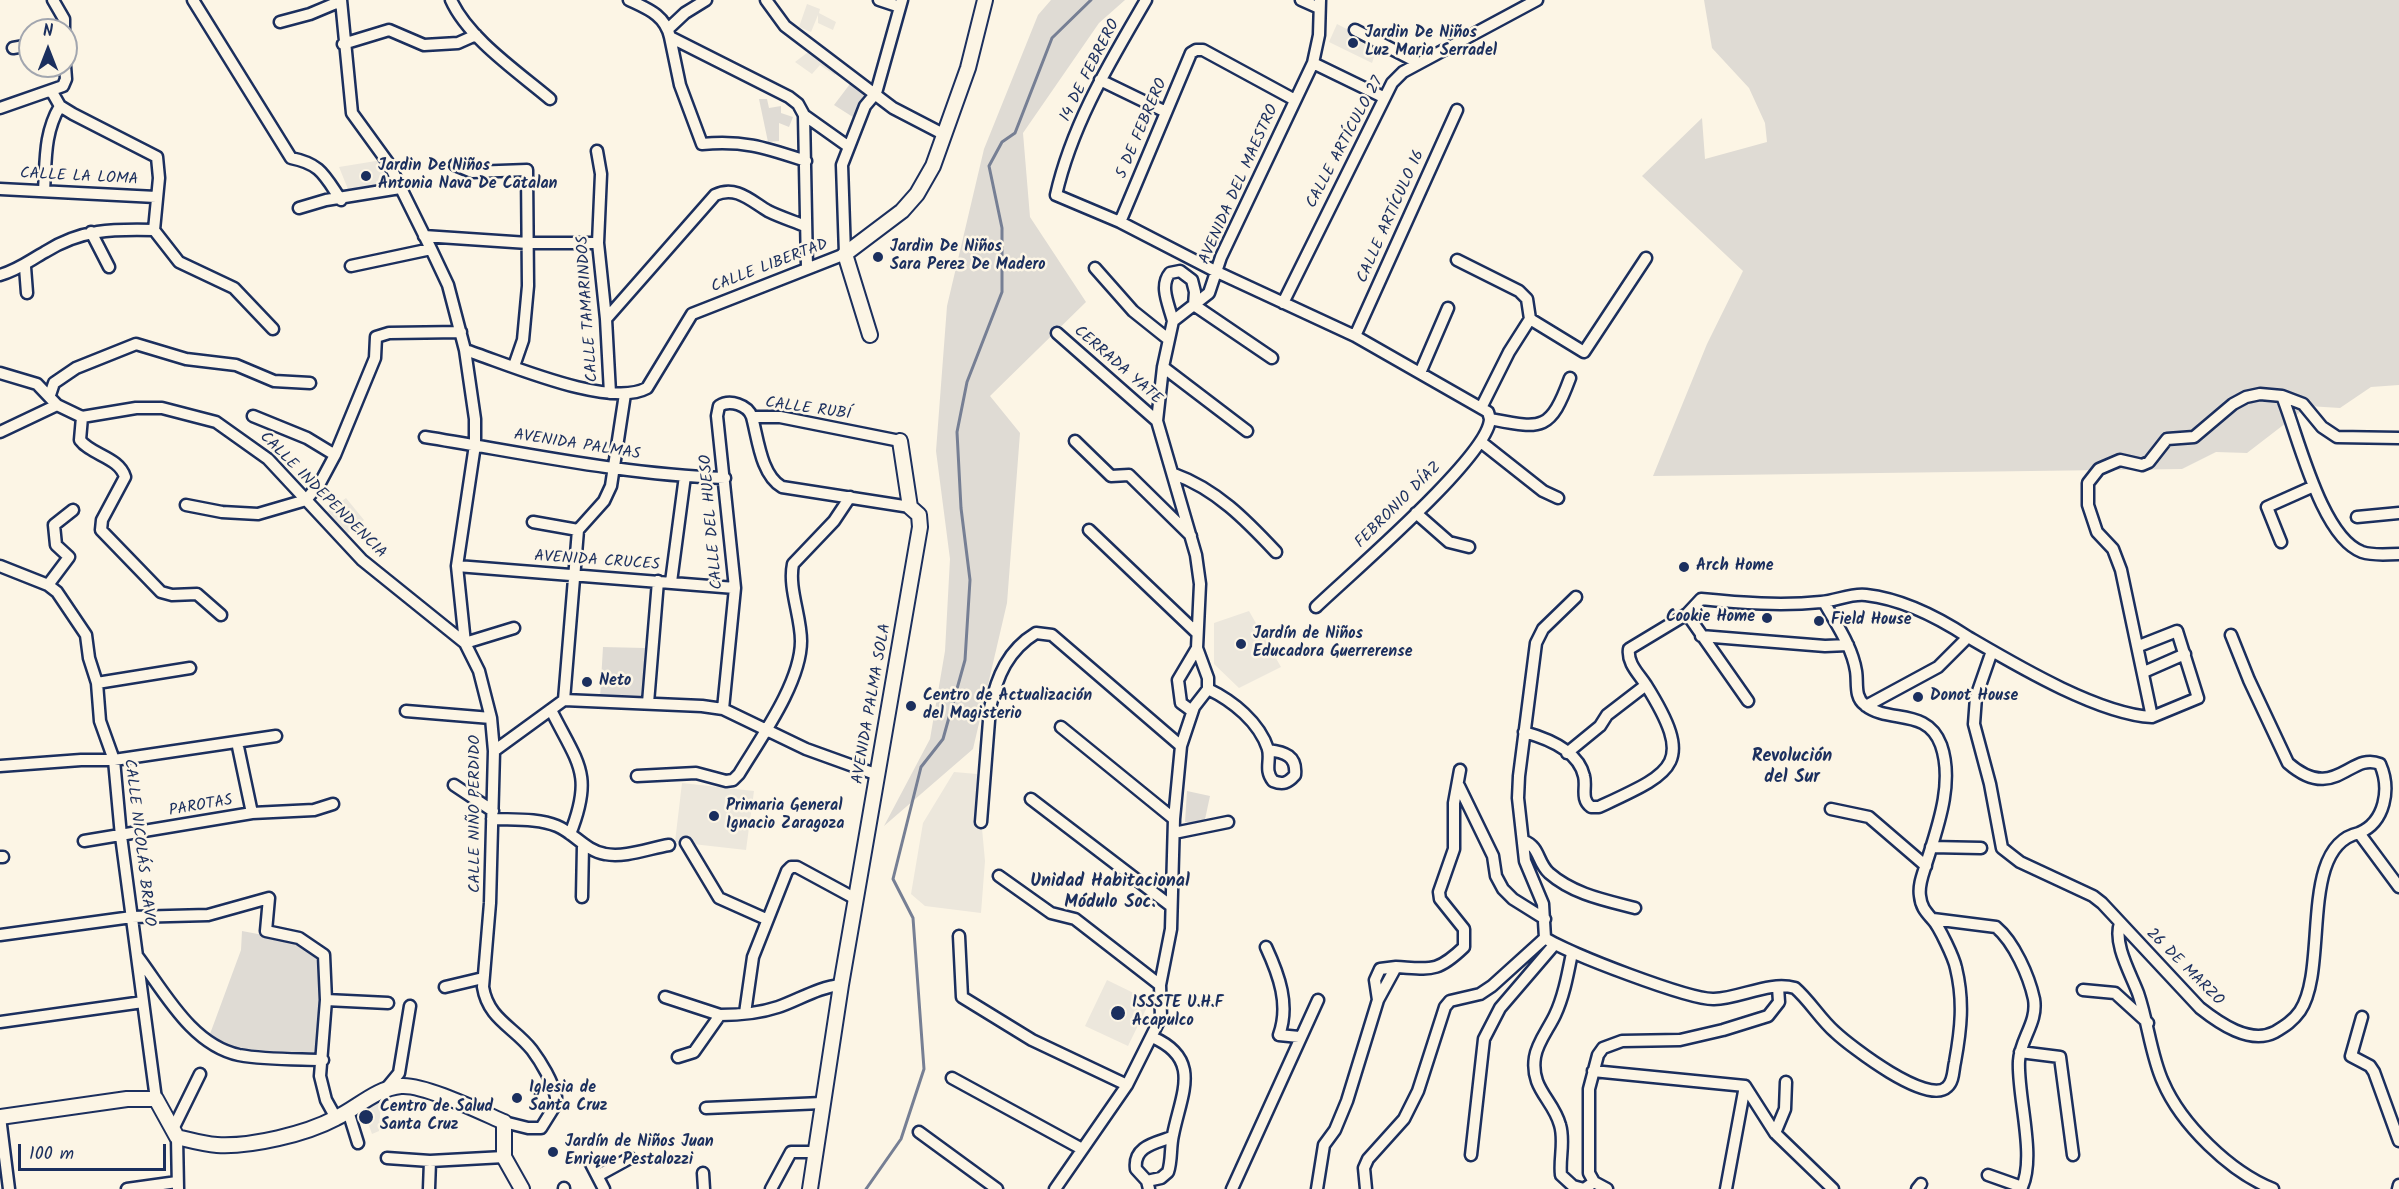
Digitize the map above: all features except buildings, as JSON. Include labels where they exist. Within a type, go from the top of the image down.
[{"type":"street","points":[[53,0],[63,18]]},
{"type":"street","points":[[193,0],[291,158],[311,162],[321,170],[341,200]]},
{"type":"street","points":[[279,22],[310,14],[341,0]]},
{"type":"street","name":"CALLE NIÑO PERDIDO","points":[[341,0],[343,44],[352,112],[378,146],[448,285],[465,350],[475,418],[475,445],[457,566],[465,643],[479,671],[491,718],[494,751],[490,903],[483,978],[484,997],[496,1017],[531,1050],[556,1097],[556,1104],[541,1128],[528,1128],[504,1122]]},
{"type":"street","points":[[451,0],[458,16],[476,35],[550,99]]},
{"type":"street","points":[[629,0],[656,12],[669,33],[680,86],[702,144],[729,141],[756,144],[806,161]]},
{"type":"street","points":[[669,33],[685,13],[706,0]]},
{"type":"street","points":[[766,0],[785,26],[902,114],[945,135]]},
{"type":"street","points":[[879,0],[901,4]]},
{"type":"street","points":[[870,335],[853,247],[902,211],[917,194],[933,166],[968,68],[985,0]]},
{"type":"street","name":"14 DE FEBRERO","points":[[1120,222],[1056,195],[1065,156],[1100,80],[1146,0]]},
{"type":"street","points":[[1300,0],[1320,4]]},
{"type":"street","name":"CALLE ARTÍCULO 27","points":[[1283,303],[1383,97],[1403,72],[1537,0]]},
{"type":"street","name":"CALLE LIBERTAD","points":[[625,394],[638,393],[647,388],[692,314],[853,247],[841,183],[842,165],[865,106],[876,93],[901,4]]},
{"type":"street","name":"AVENIDA DEL MAESTRO","points":[[1173,321],[1209,293],[1221,257],[1313,63],[1319,35],[1320,4]]},
{"type":"street","points":[[343,44],[389,30],[424,45],[458,43],[476,35]]},
{"type":"street","points":[[1355,30],[1419,63]]},
{"type":"street","points":[[669,33],[789,97],[798,104],[804,115],[849,147]]},
{"type":"street","points":[[13,48],[18,47]]},
{"type":"street","name":"5 DE FEBRERO","points":[[1120,222],[1191,53],[1203,50],[1295,100]]},
{"type":"street","points":[[1313,63],[1383,97]]},
{"type":"street","points":[[0,108],[52,92],[65,83],[65,78]]},
{"type":"street","points":[[1100,80],[1166,112]]},
{"type":"street","points":[[52,92],[60,106],[109,135],[157,157],[159,178],[154,230],[179,262],[234,288],[273,329]]},
{"type":"street","points":[[44,191],[45,146],[50,122],[60,106]]},
{"type":"street","name":"CALLE ARTÍCULO 16","points":[[1355,336],[1457,110]]},
{"type":"street","points":[[804,115],[807,268]]},
{"type":"street","name":"CALLE TAMARINDOS","points":[[597,151],[601,174],[597,243],[606,319],[610,393]]},
{"type":"street","points":[[455,165],[472,172],[527,170],[528,243],[523,340],[514,366]]},
{"type":"street","points":[[298,208],[326,200],[341,200],[400,188]]},
{"type":"street","name":"CALLE LA LOMA","points":[[0,189],[156,197]]},
{"type":"street","points":[[606,319],[715,195],[723,191],[735,192],[769,211],[805,226]]},
{"type":"street","points":[[1120,222],[1217,272],[1355,336],[1488,412],[1490,419],[1532,426],[1543,424],[1561,404],[1570,378]]},
{"type":"street","points":[[0,275],[24,267],[45,251],[91,232],[104,229],[154,230]]},
{"type":"street","points":[[91,232],[109,267]]},
{"type":"street","points":[[424,236],[528,243],[597,243]]},
{"type":"street","points":[[351,266],[431,249]]},
{"type":"street","points":[[1530,319],[1584,352],[1646,258]]},
{"type":"street","points":[[1457,260],[1519,291],[1527,299],[1530,319],[1509,352],[1481,408]]},
{"type":"street","points":[[24,267],[27,293]]},
{"type":"street","points":[[1095,268],[1133,311],[1168,339]]},
{"type":"street","points":[[1055,1189],[1127,1085],[1161,1017],[1160,985],[1169,945],[1174,819],[1180,746],[1192,711],[1208,689],[1208,678],[1197,648],[1200,584],[1191,536],[1157,421],[1163,367],[1173,321],[1164,289],[1170,273],[1180,271],[1192,280],[1195,292],[1194,304],[1272,358]]},
{"type":"street","points":[[1420,374],[1448,308]]},
{"type":"street","points":[[186,505],[222,512],[258,514],[306,500],[320,483],[335,455],[375,358],[376,337],[389,333],[461,332]]},
{"type":"street","name":"CERRADA YATE","points":[[1058,333],[1157,421]]},
{"type":"street","points":[[50,395],[54,383],[76,368],[136,344],[186,359],[236,365],[274,381],[310,383]]},
{"type":"street","points":[[465,350],[576,387],[625,394],[611,486],[604,501],[578,530],[572,574],[564,700]]},
{"type":"street","points":[[1163,367],[1247,431]]},
{"type":"street","points":[[5,374],[37,384],[50,395],[57,405],[82,417],[80,440],[85,446],[105,456],[123,472],[125,477],[102,520],[102,530],[161,592],[172,595],[197,594],[221,615]]},
{"type":"street","points":[[2282,396],[2297,432],[2314,486],[2334,528],[2353,547],[2374,554],[2399,554]]},
{"type":"street","points":[[2152,717],[2128,596],[2115,554],[2097,532],[2086,494],[2088,483],[2099,469],[2111,463],[2127,460],[2142,465],[2149,462],[2167,439],[2194,437],[2246,397],[2282,396],[2308,408],[2329,434],[2337,437],[2399,438]]},
{"type":"street","name":"CALLE RUBÍ","points":[[718,406],[727,403],[744,406],[750,410],[752,417],[780,417],[900,441]]},
{"type":"street","points":[[0,432],[57,405]]},
{"type":"street","name":"CALLE DEL HUESO","points":[[718,406],[717,416],[735,588],[723,708]]},
{"type":"street","name":"CALLE INDEPENDENCIA","points":[[82,417],[136,408],[162,408],[216,422],[268,459],[362,560],[465,643]]},
{"type":"street","points":[[253,416],[307,438],[335,455]]},
{"type":"street","points":[[752,417],[773,482],[782,487],[910,507]]},
{"type":"street","name":"FEBRONIO DÍAZ","points":[[1316,607],[1416,513],[1481,442],[1490,426],[1490,419]]},
{"type":"street","name":"AVENIDA PALMAS","points":[[425,437],[685,476],[725,478]]},
{"type":"street","name":"AVENIDA PALMA SOLA","points":[[810,1189],[841,985],[920,527],[919,515],[910,507],[900,441]]},
{"type":"street","points":[[1075,441],[1111,476],[1129,475],[1191,536]]},
{"type":"street","points":[[1481,442],[1543,491],[1558,498]]},
{"type":"street","points":[[1174,474],[1195,481],[1212,492],[1245,519],[1276,552]]},
{"type":"street","points":[[672,582],[685,476]]},
{"type":"street","points":[[2281,542],[2267,507],[2314,486]]},
{"type":"street","points":[[637,776],[696,774],[726,781],[733,780],[766,729],[794,672],[800,653],[800,617],[791,571],[793,564],[834,521],[850,497]]},
{"type":"street","points":[[48,585],[69,557],[56,545],[54,525],[73,510]]},
{"type":"street","points":[[1416,513],[1443,538],[1469,547]]},
{"type":"street","points":[[2357,517],[2399,513]]},
{"type":"street","points":[[533,522],[578,530]]},
{"type":"street","points":[[1089,530],[1197,633]]},
{"type":"street","name":"CALLE NICOLÁS BRAVO","points":[[0,566],[48,585],[57,592],[86,635],[89,658],[97,682],[100,721],[114,760],[121,836],[156,1099]]},
{"type":"street","name":"AVENIDA CRUCES","points":[[457,566],[735,588]]},
{"type":"street","points":[[648,703],[658,581]]},
{"type":"street","points":[[1524,732],[1546,738],[1567,753],[1581,768],[1585,777],[1584,797],[1591,807],[1599,807],[1652,783],[1671,760],[1674,736],[1646,685],[1630,663],[1629,649],[1687,614],[1701,599],[1784,604],[1824,602],[1865,595],[1888,600],[1921,612],[1992,651],[2112,709],[2136,716],[2152,717],[2198,698],[2176,631],[2139,645]]},
{"type":"street","points":[[1472,1155],[1484,1039],[1491,1023],[1550,942],[1544,904],[1525,861],[1518,798],[1536,643],[1543,629],[1576,597]]},
{"type":"street","points":[[1550,942],[1572,953],[1694,997],[1723,999],[1778,987],[1795,988],[1834,1032],[1906,1083],[1924,1091],[1939,1092],[1947,1087],[1953,1077],[1963,1011],[1956,965],[1933,919],[1924,910],[1920,898],[1920,888],[1941,813],[1944,788],[1941,745],[1929,727],[1918,720],[1866,706],[1858,698],[1856,671],[1848,645],[1824,602]]},
{"type":"street","points":[[1687,614],[1748,701]]},
{"type":"street","points":[[465,643],[514,628]]},
{"type":"street","points":[[981,822],[990,708],[994,690],[1002,668],[1014,649],[1036,633],[1052,635],[1180,746]]},
{"type":"street","name":"26 DE MARZO","points":[[1992,651],[1976,698],[1974,724],[1990,784],[2002,848],[2020,862],[2093,896],[2200,1008],[2216,1021],[2249,1035],[2271,1034],[2289,1024],[2301,1010],[2308,992],[2323,877],[2330,855],[2346,837],[2371,828],[2381,814],[2384,779],[2380,764],[2366,763],[2333,779],[2322,780],[2303,774],[2288,764],[2231,635]]},
{"type":"street","points":[[1701,636],[1825,646],[1848,645]]},
{"type":"street","points":[[1866,706],[1938,667],[1968,637]]},
{"type":"street","points":[[1192,711],[1181,703],[1178,680],[1197,648]]},
{"type":"street","points":[[2144,672],[2185,654]]},
{"type":"street","points":[[97,682],[190,668]]},
{"type":"street","points":[[1567,753],[1600,726],[1607,715],[1646,685]]},
{"type":"street","points":[[1208,689],[1237,706],[1247,716],[1268,750]]},
{"type":"street","points":[[494,751],[564,700],[648,703],[723,708],[787,741],[878,775]]},
{"type":"street","points":[[551,710],[580,768],[583,781],[581,803],[570,834]]},
{"type":"street","points":[[406,711],[491,718]]},
{"type":"street","points":[[1061,727],[1174,819]]},
{"type":"street","points":[[0,766],[114,760],[276,736]]},
{"type":"street","points":[[237,742],[252,813]]},
{"type":"street","points":[[1317,1189],[1324,1145],[1335,1130],[1360,1065],[1364,1042],[1378,1000],[1375,980],[1380,969],[1437,968],[1464,947],[1464,929],[1440,899],[1439,892],[1452,859],[1455,803],[1460,770]]},
{"type":"street","points":[[454,785],[493,815],[558,826],[584,845],[602,854],[614,855],[669,844]]},
{"type":"street","points":[[1459,786],[1493,856],[1496,876],[1503,889],[1513,900],[1545,919]]},
{"type":"street","points":[[1031,799],[1171,906]]},
{"type":"street","name":"PAROTAS","points":[[84,841],[252,813],[314,810],[333,804]]},
{"type":"street","points":[[1831,809],[1869,817],[1926,866]]},
{"type":"street","points":[[1174,833],[1228,822]]},
{"type":"street","points":[[2359,832],[2399,887]]},
{"type":"street","points":[[1524,842],[1535,848],[1546,870],[1581,893],[1635,908]]},
{"type":"street","points":[[686,843],[719,898],[766,919]]},
{"type":"street","points":[[582,897],[584,845]]},
{"type":"street","points":[[1931,847],[1981,848]]},
{"type":"street","points":[[746,1013],[752,959],[766,919],[791,867],[797,867],[856,899]]},
{"type":"street","points":[[999,876],[1051,913],[1075,919],[1160,985]]},
{"type":"street","points":[[0,936],[132,917],[208,915],[269,898],[266,931],[299,938],[324,955],[326,999],[320,1076],[322,1088],[336,1118]]},
{"type":"street","points":[[1933,919],[1986,923],[2005,934],[2034,999],[2033,1023],[2020,1052],[2026,1169],[2021,1188],[1988,1174]]},
{"type":"street","points":[[2120,923],[2118,929],[2121,946],[2148,1023],[2162,1081],[2188,1123],[2239,1172],[2272,1189]]},
{"type":"street","points":[[959,936],[962,997],[1032,1040],[1127,1085]]},
{"type":"street","points":[[1366,1189],[1364,1168],[1368,1159],[1404,1119],[1418,1091],[1442,1014],[1450,1001],[1480,994],[1550,942]]},
{"type":"street","points":[[1266,947],[1283,995],[1285,1019],[1279,1035],[1299,1036]]},
{"type":"street","points":[[1572,953],[1556,1014],[1535,1055],[1535,1066],[1540,1090],[1560,1122],[1563,1135],[1561,1175],[1573,1186],[1584,1188],[1594,1182]]},
{"type":"street","points":[[138,957],[192,1028],[208,1042],[239,1055],[323,1060]]},
{"type":"street","points":[[445,987],[483,978]]},
{"type":"street","points":[[665,997],[720,1015],[777,1008],[827,986],[841,985]]},
{"type":"street","points":[[1607,1189],[1594,1182],[1589,1173],[1589,1089],[1593,1071],[1603,1048],[1622,1041],[1680,1040],[1768,1016],[1779,1002],[1778,987]]},
{"type":"street","points":[[2083,990],[2115,993],[2148,1023]]},
{"type":"street","points":[[326,999],[388,1003]]},
{"type":"street","points":[[1232,1189],[1299,1036],[1318,1000]]},
{"type":"street","points":[[0,1022],[143,1002]]},
{"type":"street","points":[[385,1090],[399,1073],[411,1006]]},
{"type":"street","points":[[678,1057],[694,1052],[720,1015]]},
{"type":"street","points":[[2362,1017],[2351,1056],[2370,1066],[2374,1072],[2399,1141]]},
{"type":"street","points":[[1152,1037],[1168,1043],[1184,1064],[1186,1075],[1172,1137],[1168,1172],[1148,1185],[1136,1169],[1138,1154],[1144,1147],[1172,1137]]},
{"type":"street","points":[[2020,1052],[2060,1057],[2073,1155]]},
{"type":"street","points":[[1593,1071],[1745,1086]]},
{"type":"street","points":[[175,1133],[200,1074]]},
{"type":"street","points":[[952,1078],[1082,1149]]},
{"type":"street","points":[[1774,1133],[1785,1109],[1786,1082]]},
{"type":"street","points":[[175,1133],[215,1145],[232,1145],[314,1128],[385,1090],[402,1086],[418,1088],[504,1122],[504,1157],[522,1189]]},
{"type":"street","points":[[1745,1086],[1774,1133],[1833,1189]]},
{"type":"street","points":[[1726,1189],[1745,1086]]},
{"type":"street","points":[[9,1189],[0,1117],[126,1099],[156,1099],[175,1133],[178,1185],[127,1189]]},
{"type":"street","points":[[706,1108],[822,1103]]},
{"type":"street","points":[[348,1111],[358,1143]]},
{"type":"street","points":[[919,1132],[997,1189]]},
{"type":"street","points":[[771,1189],[791,1152],[814,1152]]},
{"type":"street","points":[[387,1158],[430,1161],[504,1157]]},
{"type":"street","points":[[599,1175],[630,1158]]},
{"type":"street","points":[[429,1189],[430,1161]]},
{"type":"street","points":[[590,1162],[599,1175],[604,1189]]},
{"type":"street","points":[[703,1173],[704,1189]]},
{"type":"street","points":[[2398,1189],[2399,1185]]},
{"type":"shaded area","points":[[1051,0],[1125,0],[1099,23],[1023,133],[1030,217],[1086,302],[990,396],[1020,433],[1007,603],[973,749],[884,826],[930,739],[945,651],[950,559],[936,451],[947,306],[984,149],[1038,15]]},
{"type":"shaded area","points":[[1704,0],[2399,0],[2399,385],[2371,387],[2340,408],[2308,406],[2247,453],[2216,452],[2182,469],[1653,476],[1707,344],[1743,271],[1642,176],[1702,118],[1705,159],[1767,142],[1765,123],[1749,88],[1712,48]]},
{"type":"shaded area","points":[[807,4],[820,9],[819,13],[836,22],[833,30],[818,23],[818,15],[811,32],[799,27]]},
{"type":"shaded area","name":"Jardin De Niños Luz Maria Serradel","points":[[1337,24],[1378,45],[1372,63],[1329,42]]},
{"type":"shaded area","points":[[812,49],[839,70],[835,75],[820,65],[812,74],[795,62]]},
{"type":"shaded area","points":[[853,80],[867,92],[856,119],[834,105]]},
{"type":"shaded area","points":[[759,99],[767,99],[769,108],[781,106],[781,113],[793,117],[789,127],[779,123],[779,141],[768,142]]},
{"type":"shaded area","name":"Jardin De Niños Antonia Nava De Catalan","points":[[382,160],[392,186],[350,194],[339,167]]},
{"type":"shaded area","points":[[346,498],[364,520],[344,536],[324,514]]},
{"type":"shaded area","name":"Jardín de Niños Educadora Guerrerense","points":[[1249,611],[1281,667],[1239,688],[1214,664],[1214,623]]},
{"type":"shaded area","points":[[603,647],[645,648],[642,699],[600,698]]},
{"type":"shaded area","points":[[954,772],[977,774],[985,861],[981,913],[925,906],[911,894],[923,823]]},
{"type":"shaded area","name":"Primaria General Ignacio Zaragoza","points":[[682,783],[754,791],[746,850],[675,842]]},
{"type":"shaded area","points":[[1187,791],[1210,796],[1204,824],[1185,822]]},
{"type":"shaded area","points":[[242,931],[295,941],[320,959],[324,1001],[321,1053],[247,1051],[233,1048],[210,1034],[241,950]]},
{"type":"shaded area","name":"ISSSTE U.H.F Acapulco","points":[[1107,980],[1150,1001],[1128,1046],[1085,1026]]},
{"type":"shaded area","name":"Centro de Salud Santa Cruz","points":[[381,1102],[379,1131],[372,1134],[368,1123],[355,1124],[351,1113]]},
{"type":"waterway","points":[[866,1189],[901,1139],[924,1069],[913,918],[893,879],[921,767],[943,739],[965,660],[970,580],[961,508],[957,432],[967,382],[1002,292],[1002,228],[989,166],[1002,142],[1015,133],[1052,38],[1091,0]]},
{"type":"place","name":"Jardin De Niños Luz Maria Serradel","points":[[1353,43]]},
{"type":"place","name":"Jardin De Niños Antonia Nava De Catalan","points":[[366,176]]},
{"type":"place","name":"Jardin De Niños Sara Perez De Madero","points":[[878,257]]},
{"type":"place","name":"Arch Home","points":[[1684,567]]},
{"type":"place","name":"Cookie Home","points":[[1767,618]]},
{"type":"place","name":"Field House","points":[[1819,621]]},
{"type":"place","name":"Jardín de Niños Educadora Guerrerense","points":[[1241,644]]},
{"type":"place","name":"Neto","points":[[587,682]]},
{"type":"place","name":"Donot House","points":[[1918,697]]},
{"type":"place","name":"Centro de Actualización del Magisterio","points":[[911,706]]},
{"type":"place","name":"Primaria General Ignacio Zaragoza","points":[[714,816]]},
{"type":"place","name":"ISSSTE U.H.F Acapulco","points":[[1118,1013]]},
{"type":"place","name":"Iglesia de Santa Cruz","points":[[517,1098]]},
{"type":"place","name":"Centro de Salud Santa Cruz","points":[[366,1117]]},
{"type":"place","name":"Jardín de Niños Juan Enrique Pestalozzi","points":[[553,1152]]},
{"type":"district","name":"Revolución del Sur","points":[[1792,768]]},
{"type":"district","name":"Unidad Habitacional Módulo Soc.","points":[[1110,893]]}]
